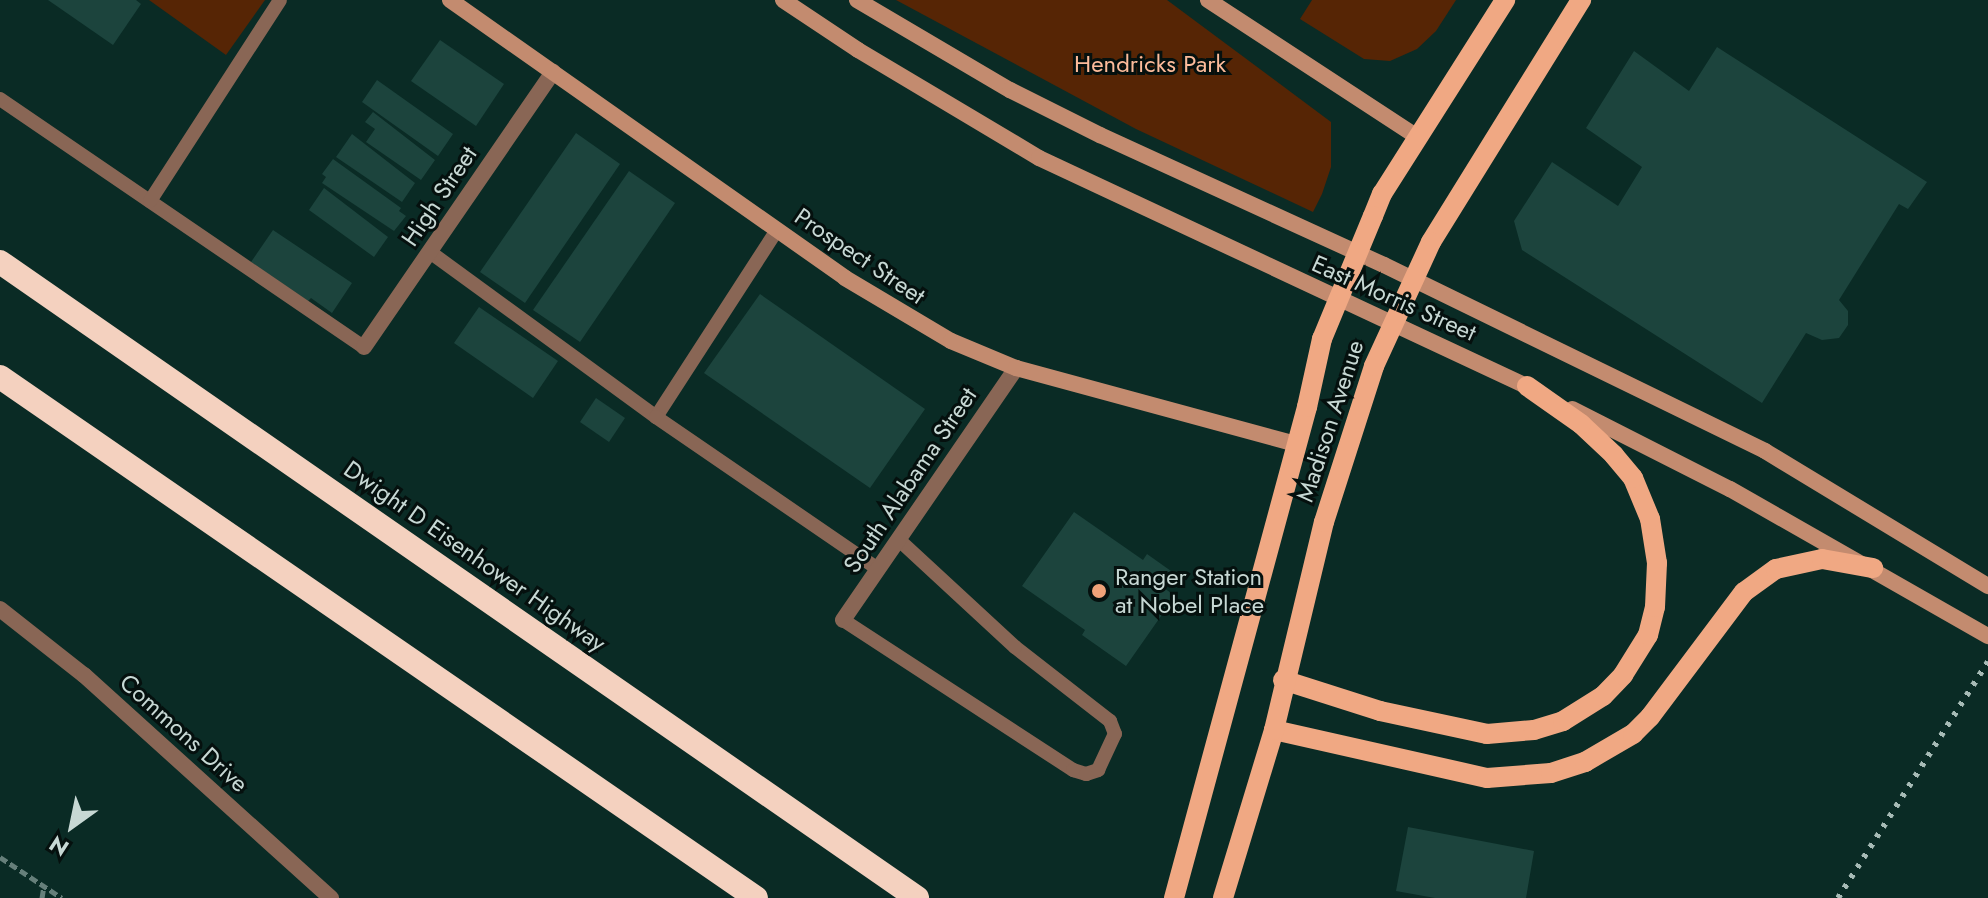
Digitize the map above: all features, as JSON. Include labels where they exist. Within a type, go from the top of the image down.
[{"type":"highway","name":"Dwight D Eisenhower Highway","points":[[0,262],[917,898]]},
{"type":"highway","points":[[0,377],[756,898]]},
{"type":"main road","name":"Prospect Street","points":[[450,0],[884,304],[951,341],[1016,368],[1296,444]]},
{"type":"main road","name":"East Morris Street","points":[[783,0],[858,50],[1039,158],[1527,386],[1730,489],[1988,636]]},
{"type":"main road","name":"East Morris Street","points":[[857,0],[997,82],[1100,135],[1384,265],[1765,451],[1988,586]]},
{"type":"main road","points":[[1208,0],[1417,137]]},
{"type":"main road","name":"Madison Avenue","points":[[1174,898],[1322,339],[1382,194],[1505,0]]},
{"type":"main road","name":"Madison Avenue","points":[[1223,898],[1274,730],[1283,680],[1335,483],[1374,366],[1431,242],[1581,0]]},
{"type":"main road","points":[[1283,680],[1380,711],[1487,734],[1534,730],[1563,721],[1603,696],[1623,675],[1648,635],[1655,607],[1657,563],[1650,519],[1633,478],[1614,455],[1581,424],[1527,386]]},
{"type":"main road","points":[[1274,730],[1487,778],[1534,777],[1560,771],[1585,762],[1633,734],[1650,717],[1744,592],[1776,569],[1822,559],[1873,568]]},
{"type":"street","name":"High Street","points":[[364,347],[553,72]]},
{"type":"street","name":"South Alabama Street","points":[[843,620],[1016,368]]},
{"type":"street","name":"Commons Drive","points":[[0,609],[84,675],[331,898]]},
{"type":"lane","points":[[150,201],[280,0]]},
{"type":"lane","points":[[0,99],[364,347]]},
{"type":"lane","points":[[656,417],[777,230]]},
{"type":"lane","points":[[430,252],[656,417],[878,569]]},
{"type":"lane","points":[[843,620],[1073,770],[1086,774],[1098,770],[1115,734],[1110,721],[1015,647],[898,539]]},
{"type":"path","points":[[0,857],[62,898]]},
{"type":"path","points":[[42,898],[44,886]]},
{"type":"green space","points":[[149,0],[265,0],[226,55]]},
{"type":"green space","name":"Hendricks Park","points":[[896,0],[1167,0],[1331,122],[1331,167],[1322,194],[1313,212],[1136,129]]},
{"type":"green space","points":[[1312,0],[1456,0],[1436,31],[1417,49],[1390,61],[1364,59],[1300,19]]},
{"type":"building","points":[[48,0],[136,0],[141,4],[113,45]]},
{"type":"building","points":[[440,40],[504,84],[476,126],[411,81]]},
{"type":"building","points":[[1717,47],[1927,182],[1908,209],[1899,204],[1839,300],[1848,311],[1848,325],[1839,338],[1822,340],[1806,333],[1762,403],[1522,250],[1514,221],[1552,162],[1618,206],[1642,167],[1586,128],[1634,51],[1689,91]]},
{"type":"building","points":[[377,80],[453,134],[438,156],[362,102]]},
{"type":"building","points":[[373,112],[435,160],[421,180],[366,142],[375,129],[365,122]]},
{"type":"building","points":[[576,133],[620,164],[525,303],[480,272]]},
{"type":"building","points":[[352,134],[415,183],[402,202],[336,157]]},
{"type":"building","points":[[333,159],[401,208],[399,211],[406,216],[394,231],[322,183],[326,177],[322,174]]},
{"type":"building","points":[[629,171],[675,203],[580,342],[533,310]]},
{"type":"building","points":[[324,188],[388,237],[374,257],[309,210]]},
{"type":"building","points":[[273,230],[352,283],[332,313],[311,298],[308,301],[251,262]]},
{"type":"building","points":[[760,294],[925,409],[870,488],[704,373]]},
{"type":"building","points":[[479,307],[558,361],[533,398],[454,343]]},
{"type":"building","points":[[596,398],[625,418],[609,442],[580,422]]},
{"type":"building","name":"Ranger Station at Nobel Place","points":[[1074,512],[1143,560],[1147,554],[1171,571],[1160,585],[1175,596],[1126,666],[1082,635],[1085,630],[1022,586]]},
{"type":"building","points":[[1408,827],[1534,851],[1526,898],[1435,898],[1396,891]]},
{"type":"railway","points":[[1838,898],[1988,662]]},
{"type":"place","name":"Ranger Station at Nobel Place","points":[[1099,591]]}]
